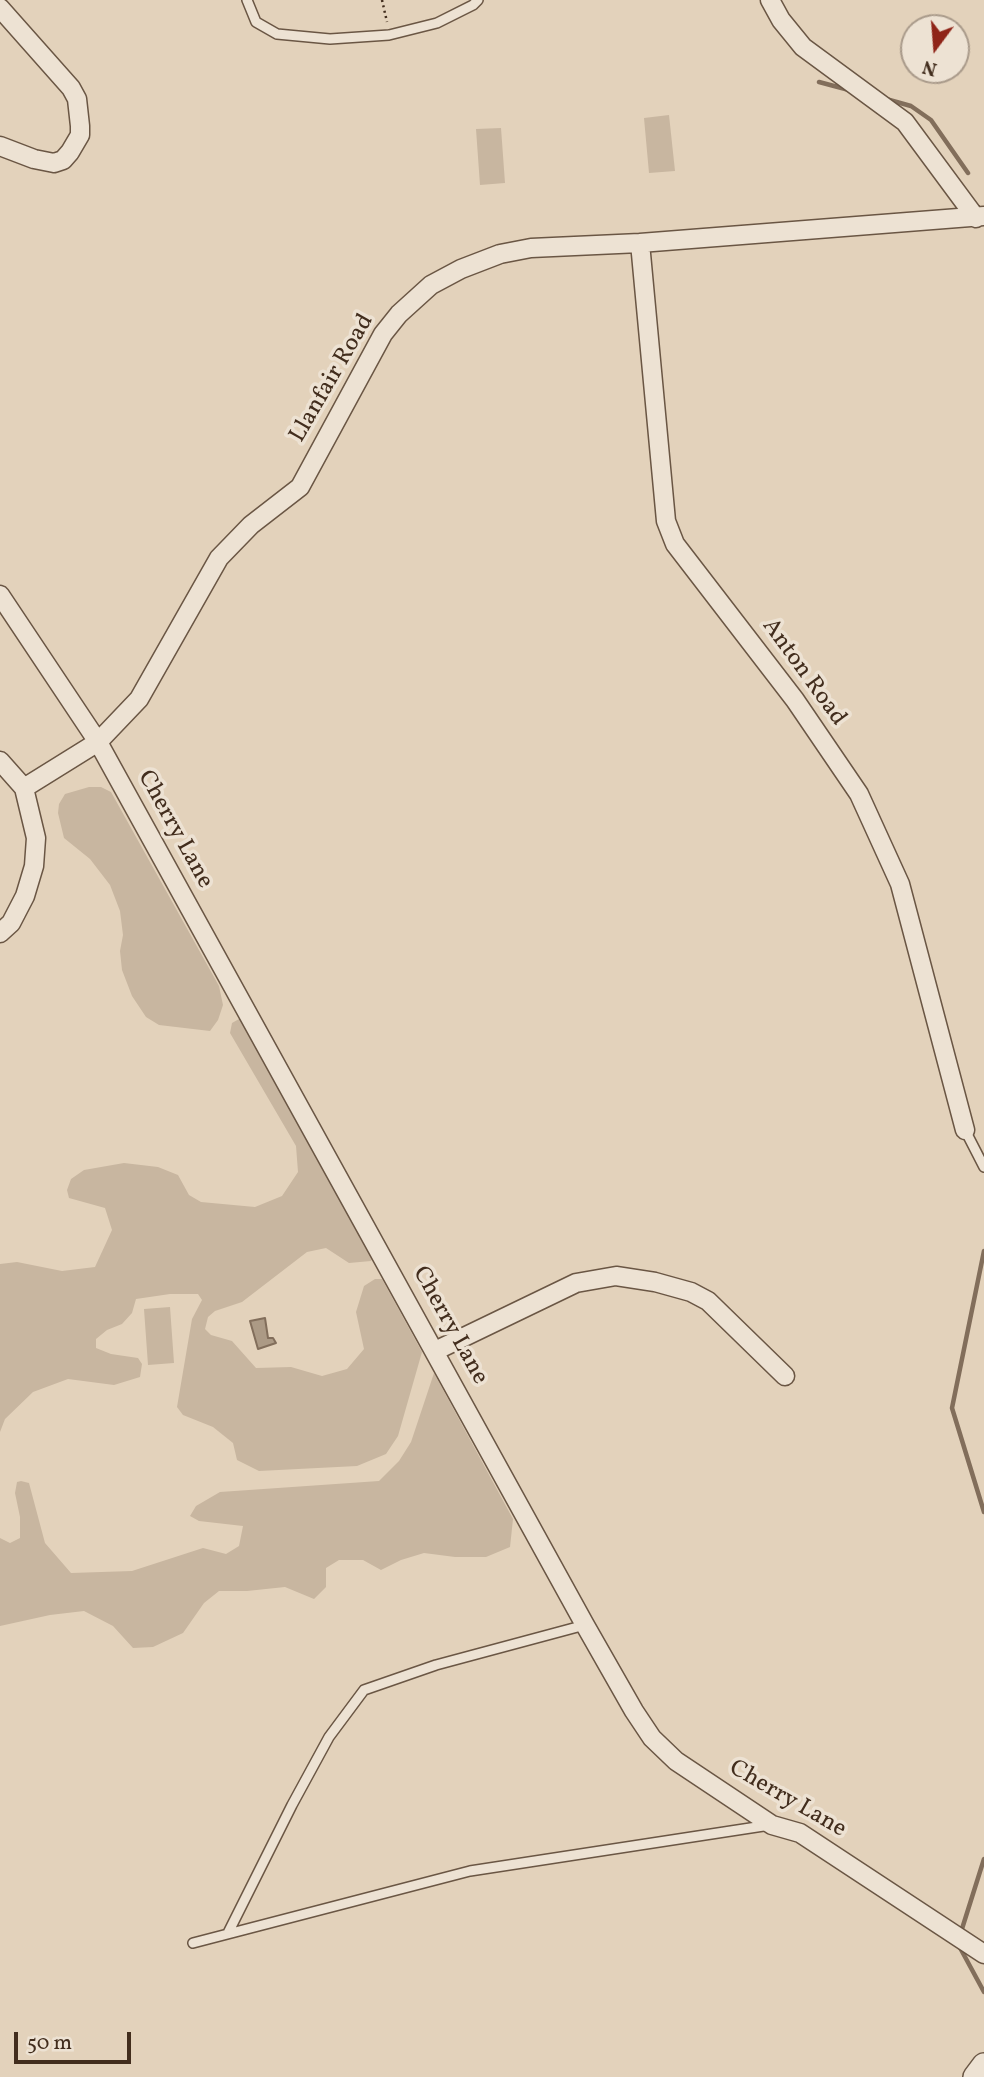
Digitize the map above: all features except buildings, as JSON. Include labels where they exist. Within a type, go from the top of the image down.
[{"type":"street","points":[[769,0],[803,47],[905,122],[980,217]]},
{"type":"street","points":[[0,8],[71,88],[77,99],[80,126],[80,135],[70,152],[63,160],[54,163],[34,159],[0,146]]},
{"type":"street","name":"Llanfair Road","points":[[24,788],[98,742],[139,699],[219,558],[251,525],[300,487],[383,334],[431,285],[461,269],[500,254],[531,247],[640,243],[980,217]]},
{"type":"street","name":"Anton Road","points":[[640,243],[666,521],[675,544],[795,700],[859,794],[900,884],[965,1130]]},
{"type":"street","name":"Cherry Lane","points":[[0,595],[98,742],[585,1625],[652,1738],[676,1761],[772,1825],[800,1833],[977,1949]]},
{"type":"street","points":[[0,761],[24,788],[36,838],[34,866],[25,897],[11,923],[0,933]]},
{"type":"street","points":[[435,1352],[576,1283],[616,1276],[655,1282],[691,1292],[708,1301],[785,1376]]},
{"type":"street","points":[[975,2077],[984,2065]]},
{"type":"lane","points":[[247,0],[257,22],[277,34],[331,39],[390,35],[437,23],[478,0]]},
{"type":"lane","points":[[965,1130],[984,1167]]},
{"type":"lane","points":[[228,1933],[329,1737],[364,1690],[436,1665],[585,1625]]},
{"type":"lane","points":[[193,1942],[470,1871],[772,1825]]},
{"type":"path","points":[[382,0],[390,35]]},
{"type":"shaded area","points":[[669,115],[675,171],[649,173],[644,118]]},
{"type":"shaded area","points":[[501,128],[505,183],[480,185],[476,129]]},
{"type":"shaded area","points":[[89,787],[101,787],[111,792],[219,986],[223,1005],[218,1020],[210,1031],[159,1025],[146,1017],[132,996],[122,970],[120,951],[123,935],[120,911],[110,885],[90,859],[64,838],[58,813],[59,804],[65,794]]},
{"type":"shaded area","points":[[245,1019],[374,1256],[371,1261],[349,1263],[326,1248],[307,1252],[242,1302],[215,1311],[208,1317],[205,1329],[211,1335],[232,1341],[256,1368],[291,1367],[322,1376],[347,1369],[364,1349],[356,1312],[364,1286],[375,1279],[382,1279],[422,1352],[398,1436],[386,1454],[357,1466],[259,1471],[237,1460],[233,1443],[213,1427],[183,1415],[177,1407],[192,1319],[202,1300],[198,1294],[170,1294],[136,1299],[132,1313],[122,1324],[107,1330],[96,1339],[96,1348],[111,1354],[138,1358],[142,1364],[140,1377],[114,1385],[68,1379],[33,1392],[5,1419],[0,1432],[0,1264],[17,1262],[62,1271],[95,1267],[112,1230],[105,1208],[69,1198],[67,1190],[71,1179],[84,1170],[124,1163],[158,1167],[178,1175],[189,1195],[201,1202],[255,1207],[282,1196],[298,1172],[296,1146],[230,1033],[232,1023]]},
{"type":"shaded area","points":[[170,1307],[174,1363],[148,1365],[144,1309]]},
{"type":"shaded area","points":[[265,1318],[268,1338],[273,1338],[276,1343],[258,1349],[250,1321]]},
{"type":"shaded area","points":[[434,1373],[513,1519],[510,1547],[486,1557],[424,1553],[381,1570],[363,1560],[339,1560],[326,1568],[326,1587],[314,1599],[285,1587],[219,1591],[204,1603],[183,1633],[153,1647],[133,1648],[113,1626],[84,1611],[0,1626],[0,1538],[10,1543],[20,1538],[20,1517],[15,1493],[17,1482],[29,1483],[45,1543],[71,1573],[132,1571],[203,1548],[226,1554],[239,1546],[243,1526],[199,1521],[190,1516],[196,1506],[220,1492],[379,1481],[399,1461],[411,1442]]},
{"type":"waterway","points":[[819,82],[849,90]]},
{"type":"waterway","points":[[886,99],[911,106],[931,120],[968,173]]},
{"type":"waterway","points":[[984,1251],[952,1408],[984,1512]]},
{"type":"waterway","points":[[961,1932],[984,1859]]},
{"type":"waterway","points":[[958,1944],[984,1992]]}]
